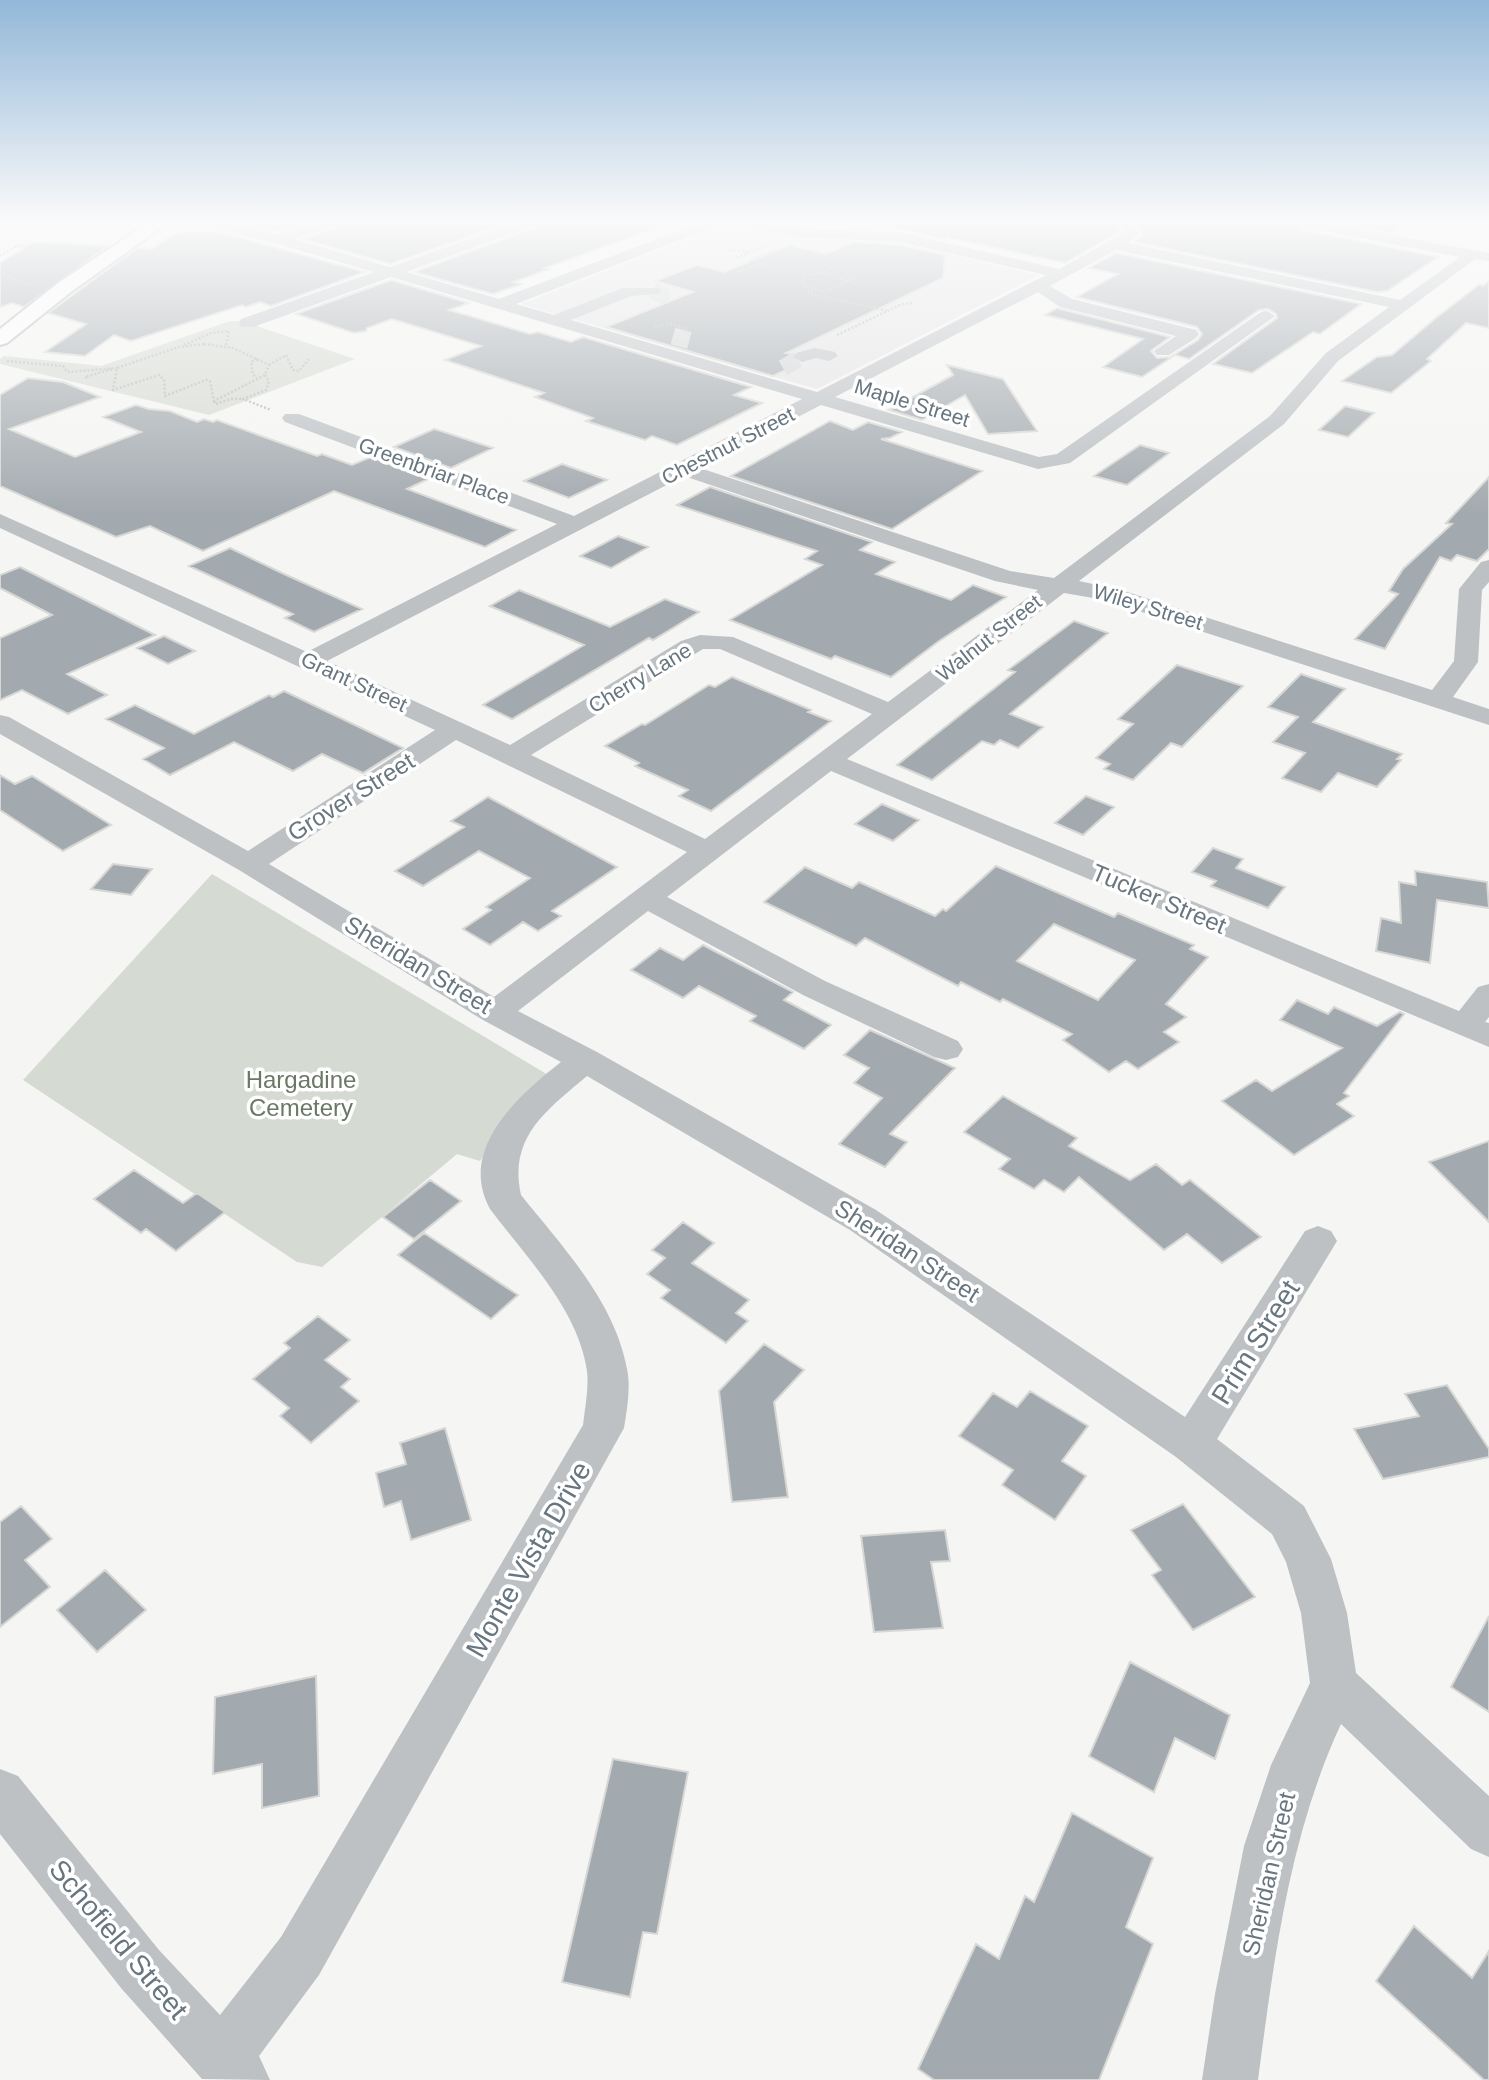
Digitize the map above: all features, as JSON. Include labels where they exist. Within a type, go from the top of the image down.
[{"type":"main road","points":[[0,339],[24,320]]},
{"type":"street","points":[[247,323],[255,320]]},
{"type":"street","name":"Maple Street","points":[[551,320],[1038,463],[1063,459],[1261,320]]},
{"type":"street","points":[[585,330],[611,320]]},
{"type":"street","name":"Chestnut Street","points":[[308,661],[973,320]]},
{"type":"street","points":[[1135,320],[1191,334],[1163,351]]},
{"type":"street","name":"Walnut Street","points":[[495,1012],[1277,420],[1332,357],[1382,320]]},
{"type":"street","points":[[629,343],[661,333]]},
{"type":"street","points":[[686,359],[705,347]]},
{"type":"street","points":[[802,357],[815,353],[829,356]]},
{"type":"street","name":"Greenbriar Place","points":[[292,418],[576,524]]},
{"type":"street","name":"Wiley Street","points":[[684,469],[1003,576],[1056,586],[1080,587],[1113,595],[1489,717]]},
{"type":"street","name":"Grant Street","points":[[0,520],[454,729],[706,850]]},
{"type":"street","points":[[1437,701],[1466,662],[1471,589],[1489,567]]},
{"type":"street","name":"Cherry Lane","points":[[511,756],[690,646],[701,642],[724,642],[893,713]]},
{"type":"street","name":"Sheridan Street","points":[[0,723],[249,864],[495,1012],[585,1060],[863,1220],[1191,1444],[1288,1520],[1308,1559],[1324,1613],[1334,1685],[1296,1765],[1270,1846],[1242,1994],[1230,2080]]},
{"type":"street","name":"Grover Street","points":[[249,864],[305,824],[401,767],[454,729]]},
{"type":"street","name":"Tucker Street","points":[[829,761],[1477,1031]]},
{"type":"street","points":[[644,897],[814,988],[946,1049]]},
{"type":"street","points":[[1477,1031],[1489,995]]},
{"type":"street","name":"Monte Vista Drive","points":[[232,2069],[300,1956],[603,1428],[609,1393],[607,1366],[596,1335],[581,1305],[503,1199],[498,1184],[499,1154],[519,1120],[585,1060]]},
{"type":"street","name":"Prim Street","points":[[1191,1444],[1318,1241]]},
{"type":"street","points":[[1334,1685],[1489,1831]]},
{"type":"street","name":"Schofield Street","points":[[0,1794],[140,1969],[232,2069]]},
{"type":"path","points":[[837,335],[868,320]]},
{"type":"path","points":[[87,378],[85,377],[179,347],[201,335],[229,331],[226,345]]},
{"type":"path","points":[[179,347],[226,345],[269,365]]},
{"type":"path","points":[[265,375],[269,365],[286,355],[293,370],[299,371],[309,359]]},
{"type":"path","points":[[257,377],[253,375],[251,362],[258,359]]},
{"type":"path","points":[[0,361],[63,366],[67,372],[117,368]]},
{"type":"path","points":[[117,368],[113,390],[159,375],[164,380],[165,396],[206,380],[210,382],[215,404],[231,399],[238,401],[265,390],[269,381],[265,375]]},
{"type":"path","points":[[214,401],[265,375]]},
{"type":"path","points":[[243,399],[292,418]]},
{"type":"shaded area","points":[[577,320],[951,320],[817,389]]},
{"type":"green space","points":[[230,321],[241,321],[355,359],[209,415],[0,364],[0,359],[4,356],[101,366]]},
{"type":"green space","name":"Hargadine Cemetery","points":[[212,874],[550,1076],[522,1105],[480,1161],[457,1154],[322,1267],[297,1262],[23,1080]]},
{"type":"building","points":[[72,320],[196,320],[131,341],[114,335],[85,356],[45,352],[86,324]]},
{"type":"building","points":[[315,320],[389,320],[367,328],[366,331],[354,333]]},
{"type":"building","points":[[396,320],[483,320],[530,334],[538,332],[571,342],[583,337],[751,387],[734,395],[762,403],[677,445],[652,436],[645,440],[586,421],[593,418],[535,397],[544,393],[445,360],[481,346]]},
{"type":"building","points":[[623,320],[855,320],[786,353],[792,354],[792,359],[799,364],[773,376],[606,327]]},
{"type":"building","points":[[1066,320],[1104,320],[1170,337],[1151,351],[1157,358],[1170,357],[1198,340],[1202,334],[1197,327],[1169,320],[1245,320],[1189,359],[1175,355],[1142,377],[1103,367],[1143,339]]},
{"type":"building","points":[[1274,320],[1339,320],[1320,334],[1313,332],[1252,373],[1213,364]]},
{"type":"building","points":[[1433,320],[1489,320],[1489,328],[1466,323],[1427,359],[1431,361],[1391,393],[1342,381],[1377,357],[1392,355]]},
{"type":"building","points":[[947,365],[1003,379],[1037,431],[988,434],[965,395],[922,420],[889,410],[953,375]]},
{"type":"building","points":[[28,378],[63,382],[100,397],[9,429],[75,457],[141,432],[103,417],[136,405],[170,411],[197,422],[204,419],[213,422],[217,420],[317,456],[322,454],[352,465],[371,457],[428,479],[407,489],[516,530],[485,547],[334,491],[203,551],[150,526],[116,537],[0,486],[0,395]]},
{"type":"building","points":[[1345,406],[1374,413],[1348,437],[1319,430]]},
{"type":"building","points":[[830,421],[853,430],[868,422],[902,432],[881,439],[982,471],[892,529],[731,476]]},
{"type":"building","points":[[434,429],[493,448],[451,468],[394,447]]},
{"type":"building","points":[[1140,445],[1169,453],[1127,485],[1094,476]]},
{"type":"building","points":[[562,464],[607,480],[569,498],[524,481]]},
{"type":"building","points":[[1489,477],[1489,549],[1477,561],[1457,555],[1451,561],[1440,557],[1385,649],[1355,639],[1398,594],[1389,591],[1403,569],[1452,524],[1446,523]]},
{"type":"building","points":[[710,487],[872,542],[860,550],[895,562],[876,574],[951,600],[973,585],[1006,597],[939,641],[891,677],[835,656],[831,659],[730,620],[822,565],[805,559],[817,551],[677,505]]},
{"type":"building","points":[[618,536],[648,547],[611,568],[580,556]]},
{"type":"building","points":[[230,548],[362,609],[314,632],[285,618],[293,614],[189,566]]},
{"type":"building","points":[[20,567],[155,635],[67,674],[107,695],[68,714],[22,690],[0,700],[0,638],[52,615],[0,588],[0,575]]},
{"type":"building","points":[[519,590],[610,627],[665,599],[699,612],[653,640],[649,638],[512,719],[483,705],[584,645],[490,606]]},
{"type":"building","points":[[1074,621],[1108,633],[1010,714],[1043,727],[1018,748],[1000,740],[994,745],[982,741],[932,780],[897,765],[1015,672],[1008,670]]},
{"type":"building","points":[[164,636],[195,651],[168,664],[137,648]]},
{"type":"building","points":[[1177,665],[1243,686],[1182,747],[1171,743],[1133,780],[1104,769],[1110,764],[1096,758],[1133,724],[1118,719]]},
{"type":"building","points":[[1301,674],[1345,689],[1313,722],[1402,754],[1397,759],[1401,760],[1377,787],[1338,773],[1321,792],[1282,778],[1305,753],[1273,742],[1298,717],[1268,707]]},
{"type":"building","points":[[732,677],[831,721],[711,811],[679,796],[688,790],[635,766],[639,763],[605,746],[642,724],[645,725],[709,685],[715,687]]},
{"type":"building","points":[[284,691],[403,748],[363,773],[322,754],[293,771],[234,742],[170,775],[143,759],[164,748],[106,719],[135,705],[194,734],[269,695],[273,697]]},
{"type":"building","points":[[0,775],[15,784],[32,776],[111,825],[63,851],[0,810]]},
{"type":"building","points":[[1086,796],[1114,807],[1083,835],[1055,823]]},
{"type":"building","points":[[488,797],[617,867],[552,911],[561,916],[538,931],[523,922],[490,945],[463,929],[491,910],[486,907],[530,878],[479,851],[423,886],[395,871],[464,827],[451,821]]},
{"type":"building","points":[[882,804],[919,820],[893,841],[855,824]]},
{"type":"building","points":[[1213,848],[1243,859],[1236,868],[1285,887],[1268,908],[1211,886],[1216,881],[1192,872]]},
{"type":"building","points":[[113,864],[152,869],[131,895],[91,889]]},
{"type":"building","points":[[996,866],[1114,917],[1118,913],[1194,945],[1190,949],[1208,957],[1166,1004],[1186,1017],[1164,1032],[1179,1042],[1138,1069],[1126,1061],[1109,1072],[1063,1040],[1072,1034],[1003,999],[1000,1002],[961,982],[958,986],[865,938],[856,946],[764,902],[805,867],[852,888],[859,882],[935,916],[943,909],[946,911]],"holes":[[[1054,924],[1135,960],[1098,1000],[1017,961]]]},
{"type":"building","points":[[1415,871],[1487,882],[1489,908],[1437,900],[1430,963],[1376,951],[1381,918],[1401,923],[1399,882],[1416,885]]},
{"type":"building","points":[[703,945],[793,992],[784,1000],[831,1025],[804,1049],[750,1021],[756,1016],[699,986],[683,998],[631,970],[660,948],[683,960]]},
{"type":"building","points":[[1297,1000],[1328,1014],[1334,1007],[1377,1026],[1400,1012],[1404,1014],[1344,1093],[1349,1096],[1337,1104],[1354,1116],[1294,1155],[1222,1101],[1256,1080],[1272,1091],[1342,1048],[1280,1020]]},
{"type":"building","points":[[870,1030],[955,1068],[890,1134],[907,1142],[885,1167],[839,1144],[882,1098],[854,1083],[869,1068],[844,1055]]},
{"type":"building","points":[[1003,1096],[1077,1138],[1069,1146],[1130,1180],[1156,1164],[1182,1185],[1190,1180],[1261,1237],[1222,1263],[1187,1234],[1164,1250],[1079,1177],[1064,1192],[1044,1180],[1034,1189],[999,1169],[1010,1159],[964,1132]]},
{"type":"building","points":[[1489,1141],[1489,1222],[1429,1162]]},
{"type":"building","points":[[134,1170],[183,1203],[197,1193],[225,1212],[176,1251],[146,1229],[141,1233],[94,1199]]},
{"type":"building","points":[[430,1180],[461,1201],[414,1239],[383,1217]]},
{"type":"building","points":[[683,1222],[714,1243],[692,1263],[749,1300],[736,1313],[748,1321],[726,1343],[661,1298],[670,1290],[647,1274],[665,1258],[652,1250]]},
{"type":"building","points":[[424,1233],[518,1295],[491,1319],[398,1255]]},
{"type":"building","points":[[318,1316],[350,1340],[325,1360],[350,1379],[341,1387],[359,1401],[311,1443],[280,1416],[289,1408],[253,1379],[290,1348],[284,1343]]},
{"type":"building","points":[[764,1344],[804,1370],[774,1402],[788,1497],[732,1502],[719,1391]]},
{"type":"building","points":[[1447,1385],[1489,1449],[1489,1457],[1383,1479],[1354,1429],[1419,1416],[1405,1394]]},
{"type":"building","points":[[1030,1391],[1088,1426],[1062,1461],[1086,1476],[1055,1520],[1002,1485],[1013,1470],[959,1436],[993,1393],[1017,1407]]},
{"type":"building","points":[[445,1428],[471,1520],[411,1540],[401,1501],[384,1507],[376,1473],[406,1464],[400,1443]]},
{"type":"building","points":[[1183,1504],[1255,1597],[1193,1630],[1152,1575],[1161,1570],[1131,1530]]},
{"type":"building","points":[[21,1506],[52,1539],[25,1560],[50,1587],[0,1627],[0,1522]]},
{"type":"building","points":[[945,1530],[950,1561],[931,1562],[943,1628],[874,1632],[861,1536]]},
{"type":"building","points":[[105,1570],[146,1610],[97,1652],[57,1610]]},
{"type":"building","points":[[1489,1616],[1489,1712],[1451,1687]]},
{"type":"building","points":[[1130,1662],[1230,1715],[1215,1759],[1175,1738],[1154,1792],[1089,1756]]},
{"type":"building","points":[[316,1676],[319,1796],[262,1808],[262,1764],[213,1774],[215,1697]]},
{"type":"building","points":[[613,1759],[688,1772],[657,1934],[643,1932],[630,1997],[562,1982]]},
{"type":"building","points":[[1072,1813],[1153,1858],[1126,1927],[1153,1944],[1099,2080],[934,2080],[918,2069],[976,1944],[999,1959],[1025,1896],[1034,1902]]},
{"type":"building","points":[[1414,1926],[1472,1978],[1489,1951],[1489,2080],[1484,2080],[1376,1981]]},
{"type":"tunnel","points":[[673,336],[695,342]]},
{"type":"tunnel","points":[[783,368],[802,357]]}]
